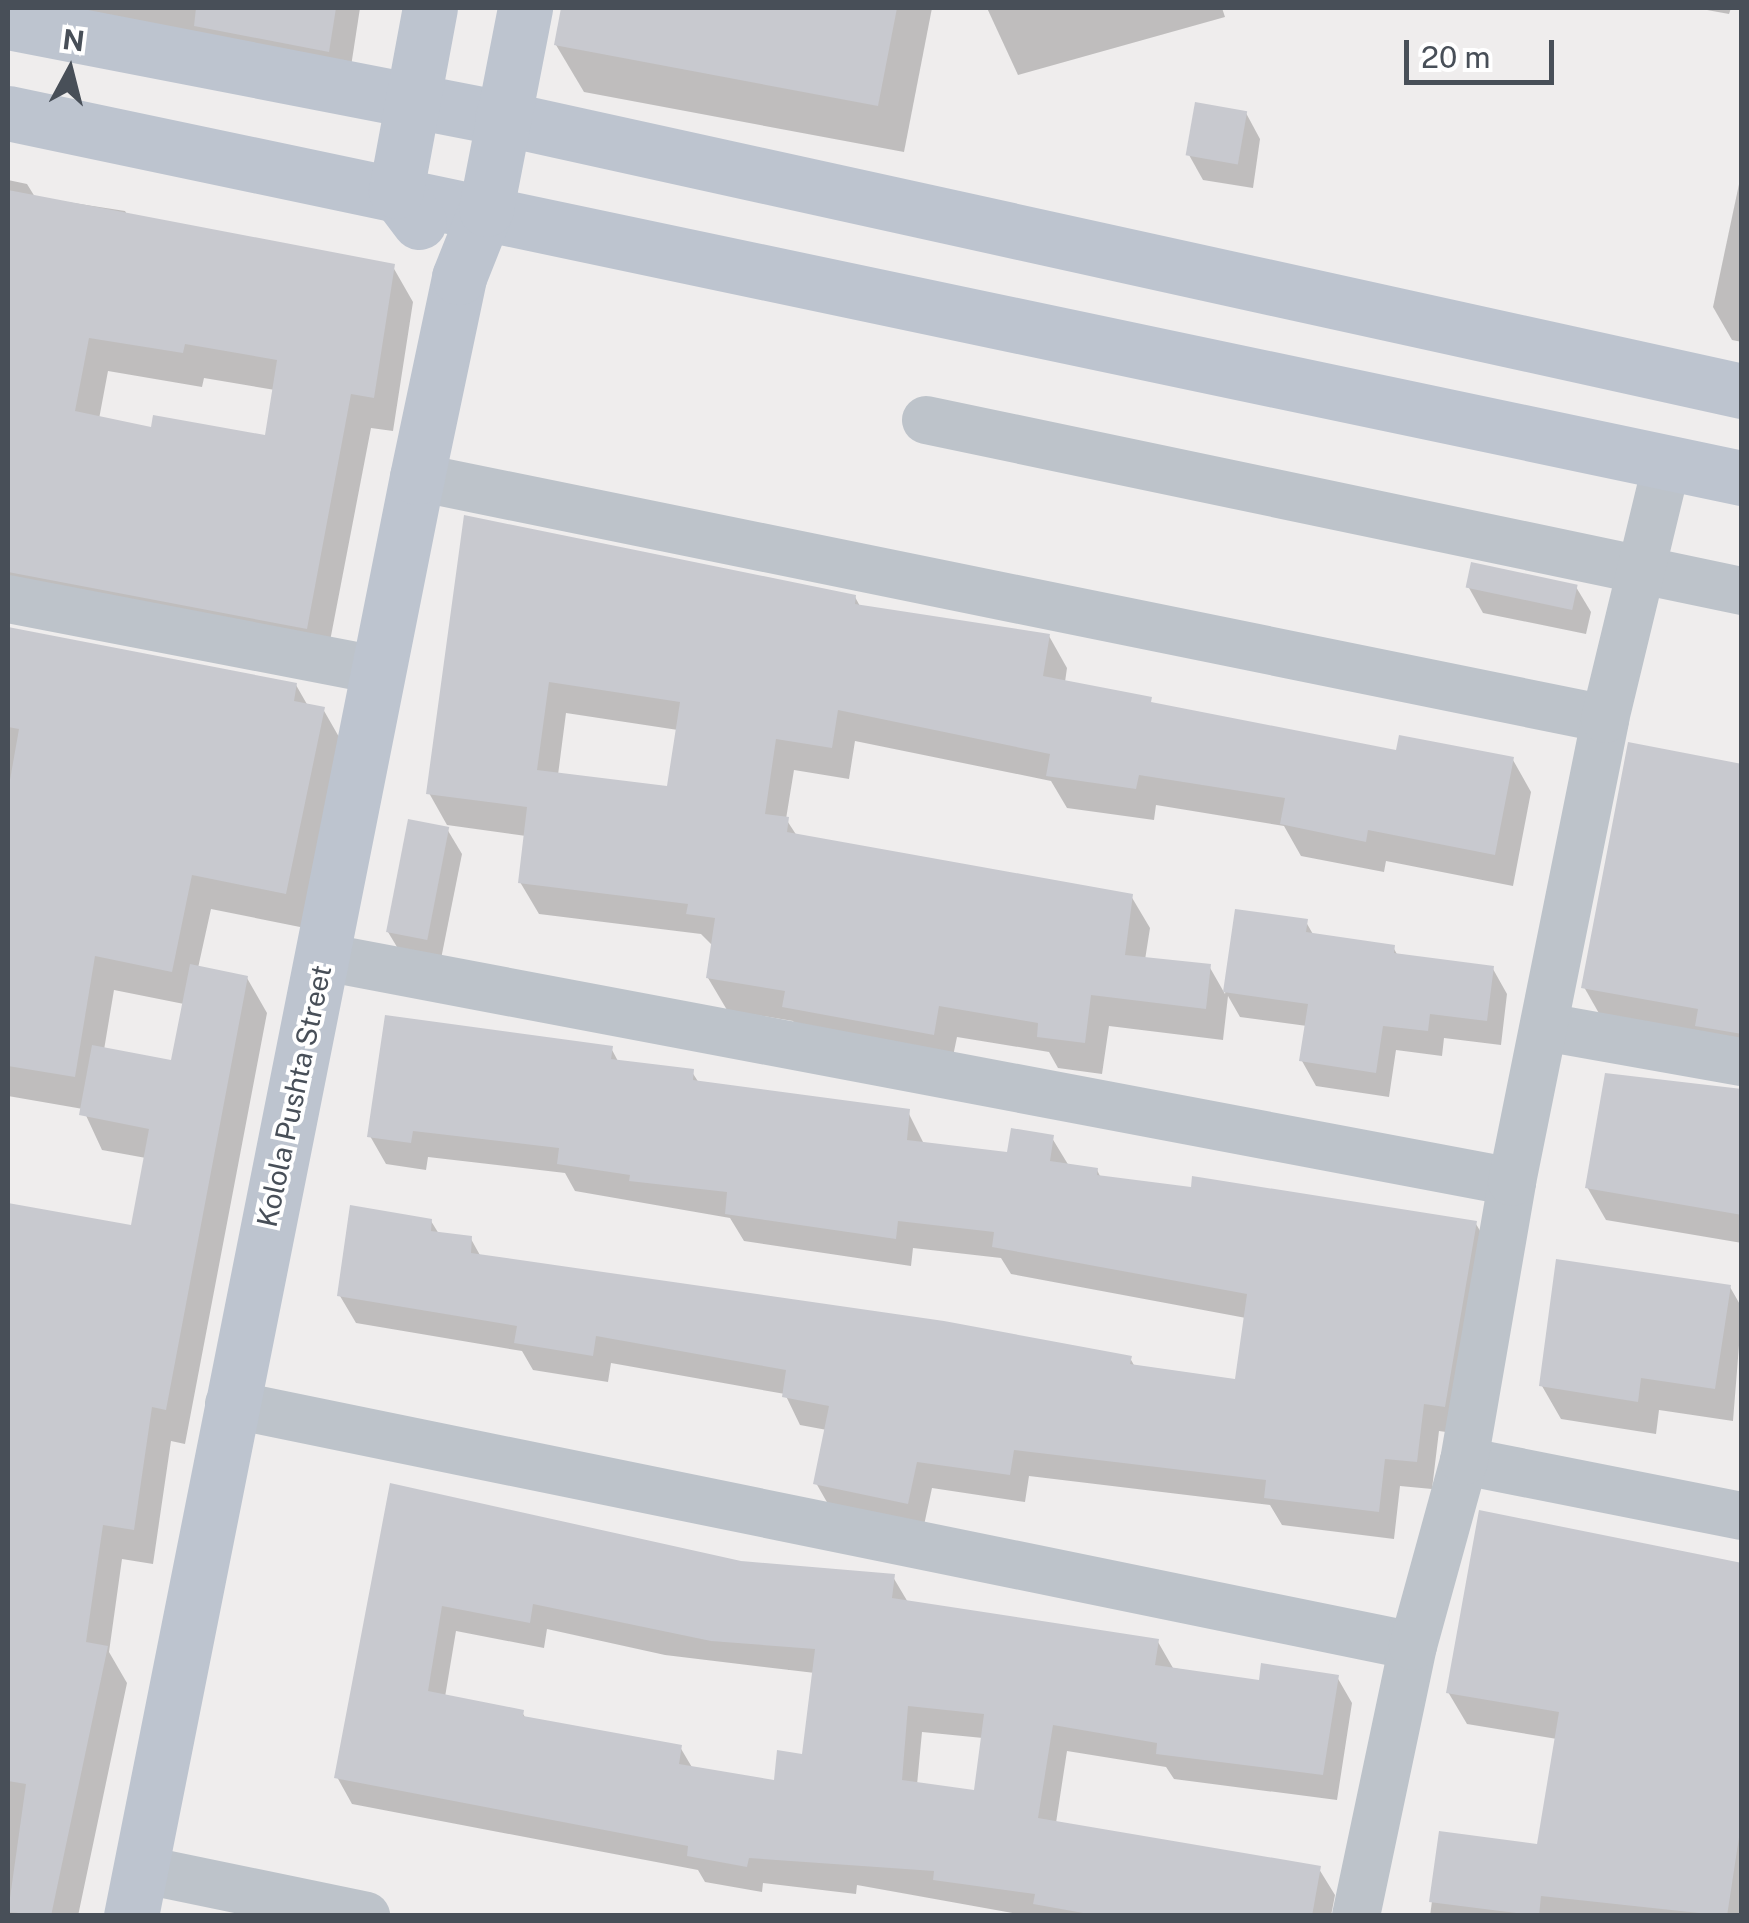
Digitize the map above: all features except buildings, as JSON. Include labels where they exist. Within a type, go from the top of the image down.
[{"type":"main road","points":[[430,8],[396,191],[459,276]]},
{"type":"main road","name":"Kolola Pushta Street","points":[[135,1892],[228,1404],[324,956],[377,670],[459,276],[486,209],[525,8]]},
{"type":"main road","points":[[8,22],[502,118],[1742,391]]},
{"type":"main road","points":[[8,113],[486,209],[1742,478]]},
{"type":"street","points":[[926,420],[1742,592]]},
{"type":"street","points":[[1365,1914],[1413,1646],[1464,1461],[1512,1182],[1605,719],[1668,462]]},
{"type":"street","points":[[417,477],[1605,719]]},
{"type":"street","points":[[8,599],[377,670]]},
{"type":"street","points":[[324,956],[1512,1182]]},
{"type":"street","points":[[1545,1026],[1742,1062]]},
{"type":"street","points":[[228,1404],[1413,1646]]},
{"type":"street","points":[[1464,1461],[1742,1516]]},
{"type":"street","points":[[135,1892],[366,1916]]}]
